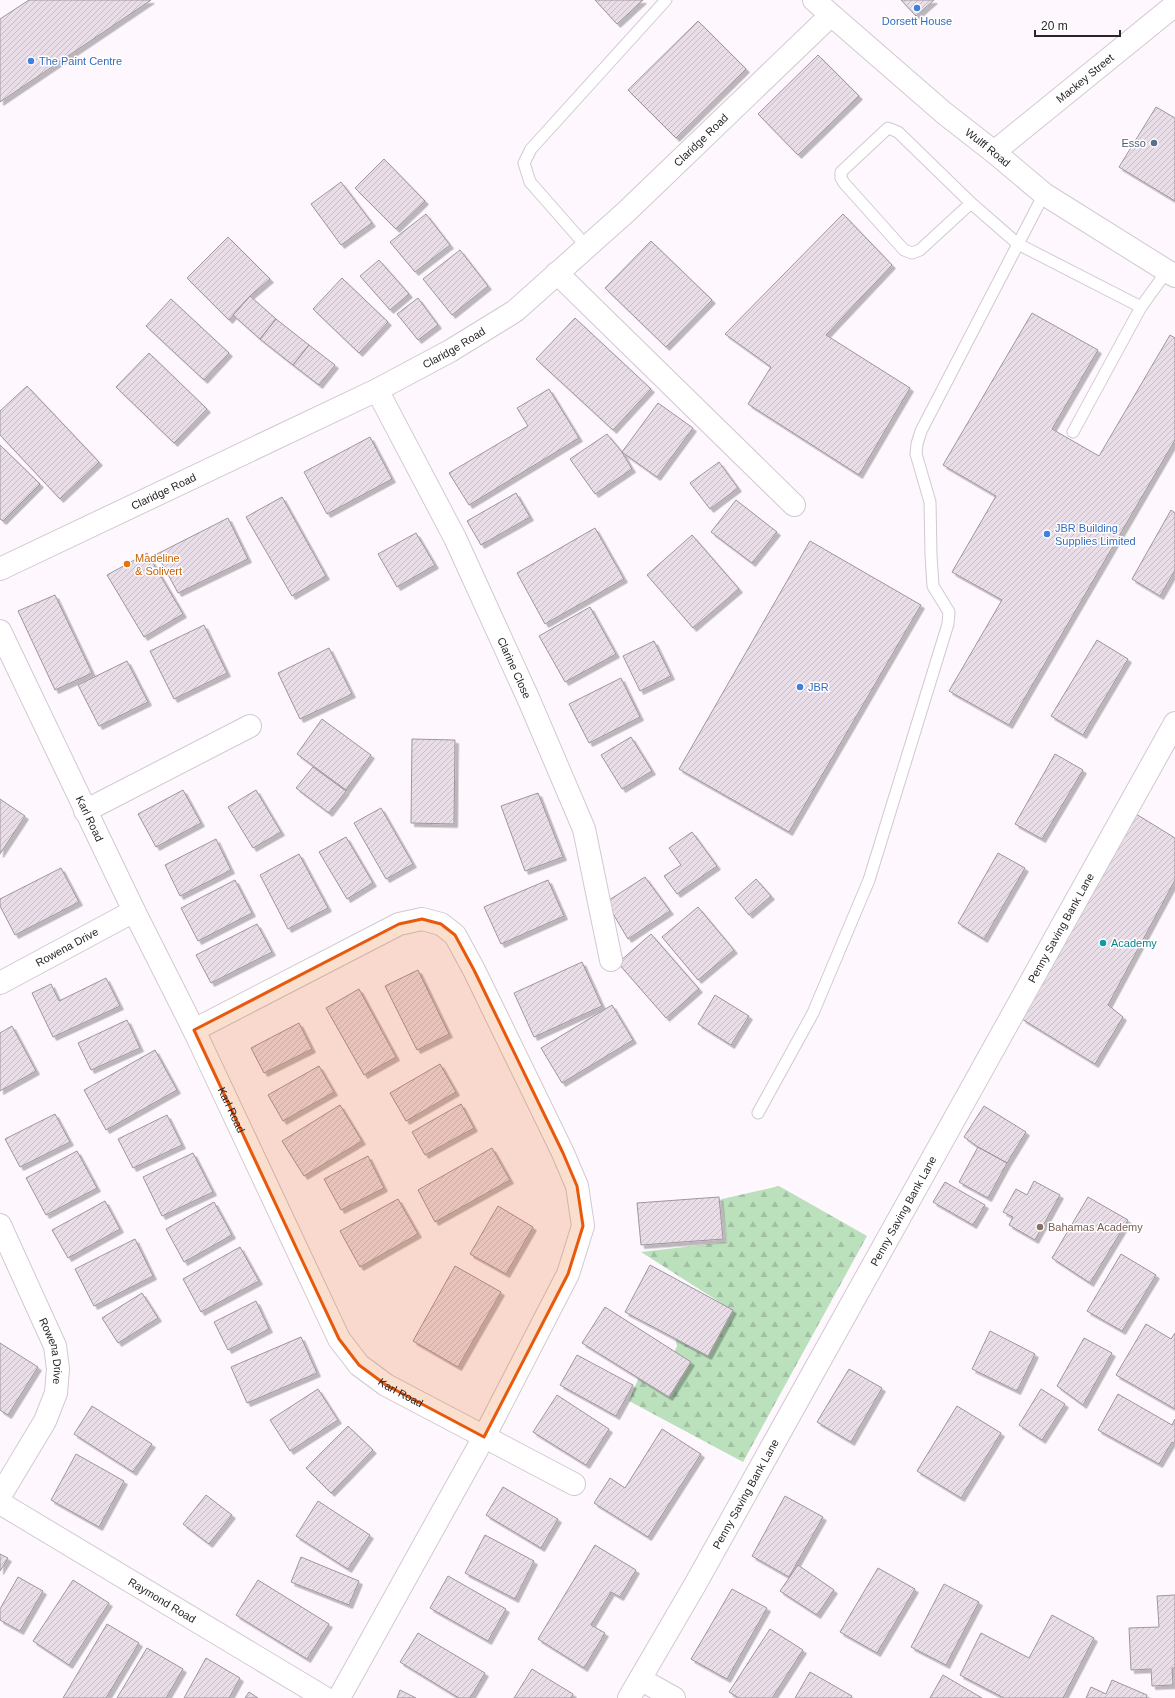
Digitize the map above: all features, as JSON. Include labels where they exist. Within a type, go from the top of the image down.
[{"type":"street","name":"Wulff Road","points":[[814,0],[944,113],[1044,194],[1171,274]]},
{"type":"street","name":"Mackey Street","points":[[994,152],[1175,5]]},
{"type":"street","name":"Claridge Road","points":[[0,569],[377,390],[450,351],[515,311],[626,212],[831,15]]},
{"type":"street","points":[[557,273],[794,505]]},
{"type":"street","name":"Clarine Close","points":[[377,390],[455,538],[529,700],[584,829],[611,960]]},
{"type":"street","name":"Karl Road","points":[[0,632],[85,811],[194,1030],[339,1339],[359,1365],[386,1385],[574,1484]]},
{"type":"street","name":"Penny Saving Bank Lane","points":[[629,1698],[700,1577],[1175,723]]},
{"type":"street","points":[[85,811],[250,726]]},
{"type":"street","name":"Rowena Drive","points":[[0,983],[134,911]]},
{"type":"street","points":[[194,1030],[399,924],[422,919],[440,924],[455,935],[474,970],[563,1153],[577,1186],[583,1226],[568,1274],[484,1437],[339,1698]]},
{"type":"street","name":"Rowena Drive","points":[[0,1225],[55,1346],[58,1369],[56,1393],[46,1421],[0,1496]]},
{"type":"street","name":"Raymond Road","points":[[0,1503],[324,1698]]},
{"type":"street","points":[[640,1679],[674,1698]]},
{"type":"lane","points":[[587,247],[530,182],[524,163],[531,149],[666,0]]},
{"type":"lane","points":[[971,203],[920,250],[912,253],[904,250],[844,183],[841,178],[842,172],[888,128],[898,132],[971,203],[1018,244],[1141,307]]},
{"type":"lane","points":[[758,1113],[813,1013],[869,880],[948,624],[949,612],[933,586],[930,555],[930,502],[916,454],[921,431],[1044,194]]},
{"type":"lane","points":[[1073,432],[1141,307],[1171,274]]},
{"type":"highlighted area","points":[[422,919],[441,924],[455,935],[474,970],[563,1153],[577,1186],[583,1226],[568,1274],[484,1437],[386,1385],[359,1365],[339,1339],[194,1030],[399,924]]},
{"type":"green space","points":[[779,1186],[867,1236],[743,1462],[629,1401],[641,1372],[667,1368],[677,1346],[671,1322],[721,1303],[641,1252],[727,1242],[722,1199]]},
{"type":"building","name":"The Paint Centre","points":[[29,0],[151,0],[0,102],[0,19]]},
{"type":"building","points":[[595,0],[643,0],[617,24]]},
{"type":"building","name":"Dorsett House","points":[[901,0],[934,0],[916,16]]},
{"type":"building","points":[[698,21],[746,69],[676,138],[628,90]]},
{"type":"building","points":[[818,55],[859,96],[798,155],[758,114]]},
{"type":"building","name":"Esso","points":[[1156,107],[1175,118],[1175,201],[1119,167]]},
{"type":"building","points":[[384,159],[425,201],[396,229],[355,188]]},
{"type":"building","points":[[341,182],[372,223],[341,245],[311,204]]},
{"type":"building","points":[[426,214],[450,245],[415,272],[390,242]]},
{"type":"building","points":[[843,214],[892,265],[826,335],[910,388],[859,475],[748,404],[771,367],[725,334]]},
{"type":"building","points":[[228,237],[270,279],[250,296],[229,320],[187,278]]},
{"type":"building","points":[[651,241],[712,300],[666,347],[605,288]]},
{"type":"building","points":[[460,250],[488,286],[452,315],[423,279]]},
{"type":"building","points":[[379,260],[409,294],[390,310],[360,276]]},
{"type":"building","points":[[342,278],[388,322],[359,353],[313,309]]},
{"type":"building","points":[[250,296],[276,319],[260,339],[233,315]]},
{"type":"building","points":[[418,298],[438,325],[418,340],[397,314]]},
{"type":"building","points":[[171,299],[229,353],[204,380],[146,326]]},
{"type":"building","name":"JBR Building Supplies Limited","points":[[1032,313],[1098,350],[1052,429],[1099,456],[1170,335],[1175,338],[1175,440],[1009,725],[949,691],[1002,600],[952,572],[996,496],[943,465]]},
{"type":"building","points":[[575,318],[651,389],[613,430],[536,359]]},
{"type":"building","points":[[276,319],[309,345],[293,365],[260,339]]},
{"type":"building","points":[[309,345],[335,365],[319,385],[293,365]]},
{"type":"building","points":[[149,353],[207,409],[174,443],[116,387]]},
{"type":"building","points":[[27,386],[99,462],[60,499],[0,435],[0,411]]},
{"type":"building","points":[[549,389],[579,438],[469,505],[449,473],[528,426],[517,408]]},
{"type":"building","points":[[658,403],[693,428],[657,477],[622,452]]},
{"type":"building","points":[[607,434],[622,452],[632,469],[595,494],[570,459]]},
{"type":"building","points":[[370,437],[392,479],[327,514],[304,472]]},
{"type":"building","points":[[0,445],[40,484],[3,521],[0,519]]},
{"type":"building","points":[[719,462],[738,488],[710,509],[690,483]]},
{"type":"building","points":[[516,493],[530,517],[481,545],[467,521]]},
{"type":"building","points":[[282,497],[326,576],[292,596],[246,517]]},
{"type":"building","points":[[736,500],[777,532],[752,563],[711,532]]},
{"type":"building","points":[[1171,510],[1175,513],[1175,570],[1160,596],[1132,579]]},
{"type":"building","points":[[228,518],[248,559],[178,593],[157,554]]},
{"type":"building","points":[[595,528],[624,579],[545,624],[517,573]]},
{"type":"building","points":[[416,533],[435,565],[397,587],[378,554]]},
{"type":"building","points":[[692,535],[739,589],[693,628],[647,575]]},
{"type":"building","name":"JBR","points":[[810,541],[921,605],[789,832],[679,769]]},
{"type":"building","points":[[147,553],[183,614],[144,637],[107,575]]},
{"type":"building","points":[[55,595],[92,673],[55,690],[18,611]]},
{"type":"building","points":[[590,607],[616,654],[565,682],[539,636]]},
{"type":"building","points":[[204,625],[227,673],[174,699],[150,651]]},
{"type":"building","points":[[1097,640],[1128,659],[1083,735],[1051,716]]},
{"type":"building","points":[[654,641],[671,676],[640,691],[623,656]]},
{"type":"building","points":[[329,648],[352,694],[300,719],[278,673]]},
{"type":"building","points":[[127,661],[148,702],[99,726],[78,685]]},
{"type":"building","points":[[621,678],[640,717],[589,743],[569,704]]},
{"type":"building","points":[[322,719],[371,755],[346,790],[297,754]]},
{"type":"building","points":[[631,737],[652,771],[622,789],[601,755]]},
{"type":"building","points":[[412,739],[455,740],[454,824],[411,823]]},
{"type":"building","points":[[1055,754],[1083,770],[1042,839],[1015,824]]},
{"type":"building","points":[[313,767],[346,791],[329,813],[296,788]]},
{"type":"building","points":[[183,790],[201,823],[156,847],[138,814]]},
{"type":"building","points":[[256,790],[281,832],[253,848],[228,807]]},
{"type":"building","points":[[538,793],[563,857],[525,871],[501,806]]},
{"type":"building","points":[[0,799],[25,816],[0,854]]},
{"type":"building","points":[[381,808],[413,864],[386,879],[354,823]]},
{"type":"building","name":"Academy","points":[[1136,814],[1175,838],[1175,880],[1108,1005],[1123,1017],[1095,1064],[1022,1019]]},
{"type":"building","points":[[692,832],[717,866],[677,894],[664,876],[681,865],[669,848]]},
{"type":"building","points":[[346,837],[373,883],[347,899],[319,852]]},
{"type":"building","points":[[216,839],[231,870],[180,896],[165,865]]},
{"type":"building","points":[[998,853],[1025,868],[984,939],[958,923]]},
{"type":"building","points":[[299,854],[328,908],[288,929],[260,875]]},
{"type":"building","points":[[61,868],[79,902],[15,935],[0,906],[0,899]]},
{"type":"building","points":[[645,877],[670,911],[628,939],[606,902]]},
{"type":"building","points":[[756,879],[771,896],[749,915],[735,898]]},
{"type":"building","points":[[235,880],[252,913],[198,941],[181,908]]},
{"type":"building","points":[[548,880],[564,916],[501,944],[484,907]]},
{"type":"building","points":[[698,907],[734,950],[698,980],[662,937]]},
{"type":"building","points":[[257,924],[272,952],[211,983],[196,955]]},
{"type":"building","points":[[651,934],[699,989],[666,1018],[618,963]]},
{"type":"building","points":[[582,962],[602,1006],[534,1037],[514,993]]},
{"type":"building","points":[[418,970],[449,1034],[417,1050],[385,986]]},
{"type":"building","points":[[106,978],[120,1006],[53,1037],[32,993],[51,984],[59,1001]]},
{"type":"building","points":[[359,989],[396,1057],[364,1075],[326,1008]]},
{"type":"building","points":[[715,995],[749,1016],[731,1045],[698,1024]]},
{"type":"building","points":[[612,1005],[633,1040],[562,1083],[541,1048]]},
{"type":"building","points":[[127,1020],[140,1048],[91,1070],[78,1043]]},
{"type":"building","points":[[299,1023],[312,1049],[264,1073],[251,1048]]},
{"type":"building","points":[[12,1026],[36,1071],[0,1091],[0,1033]]},
{"type":"building","points":[[155,1050],[177,1090],[106,1130],[84,1090]]},
{"type":"building","points":[[440,1064],[456,1092],[406,1121],[390,1093]]},
{"type":"building","points":[[319,1066],[334,1092],[283,1121],[268,1095]]},
{"type":"building","points":[[461,1104],[474,1128],[425,1155],[412,1132]]},
{"type":"building","points":[[340,1105],[362,1141],[304,1176],[282,1141]]},
{"type":"building","points":[[984,1106],[1026,1132],[1007,1163],[978,1147],[964,1137]]},
{"type":"building","points":[[55,1114],[70,1142],[20,1167],[5,1139]]},
{"type":"building","points":[[167,1115],[182,1145],[133,1168],[118,1139]]},
{"type":"building","points":[[978,1147],[1007,1163],[988,1198],[959,1182]]},
{"type":"building","points":[[492,1148],[510,1180],[435,1222],[418,1190]]},
{"type":"building","points":[[77,1151],[97,1188],[46,1215],[26,1178]]},
{"type":"building","points":[[193,1153],[213,1192],[162,1216],[143,1177]]},
{"type":"building","points":[[368,1156],[384,1188],[341,1210],[324,1179]]},
{"type":"building","points":[[1034,1181],[1060,1195],[1035,1240],[1009,1225],[1013,1217],[1003,1212],[1016,1189],[1027,1195]]},
{"type":"building","points":[[945,1182],[985,1205],[973,1225],[933,1202]]},
{"type":"building","points":[[719,1197],[723,1239],[641,1245],[637,1203]]},
{"type":"building","points":[[1088,1197],[1128,1220],[1090,1283],[1052,1258]]},
{"type":"building","points":[[398,1199],[418,1234],[360,1267],[340,1231]]},
{"type":"building","points":[[105,1201],[120,1229],[68,1258],[52,1230]]},
{"type":"building","points":[[214,1202],[232,1235],[184,1262],[166,1229]]},
{"type":"building","points":[[498,1206],[533,1227],[506,1274],[470,1254]]},
{"type":"building","points":[[135,1239],[153,1276],[94,1306],[75,1269]]},
{"type":"building","points":[[240,1247],[259,1281],[201,1312],[183,1279]]},
{"type":"building","points":[[1121,1254],[1156,1275],[1122,1331],[1087,1311]]},
{"type":"building","points":[[650,1265],[733,1310],[708,1356],[625,1312]]},
{"type":"building","points":[[455,1266],[501,1292],[458,1367],[413,1341]]},
{"type":"building","points":[[142,1293],[158,1318],[118,1343],[102,1318]]},
{"type":"building","points":[[256,1301],[269,1329],[228,1350],[214,1322]]},
{"type":"building","points":[[605,1307],[691,1362],[669,1397],[582,1343]]},
{"type":"building","points":[[1146,1324],[1171,1339],[1175,1333],[1175,1409],[1116,1375]]},
{"type":"building","points":[[990,1331],[1035,1354],[1017,1391],[972,1369]]},
{"type":"building","points":[[301,1337],[317,1373],[247,1403],[231,1367]]},
{"type":"building","points":[[1084,1338],[1112,1353],[1083,1405],[1057,1386]]},
{"type":"building","points":[[0,1343],[38,1367],[8,1415],[0,1410]]},
{"type":"building","points":[[577,1355],[633,1385],[616,1416],[560,1385]]},
{"type":"building","points":[[849,1369],[882,1388],[851,1442],[817,1422]]},
{"type":"building","points":[[318,1389],[338,1420],[290,1451],[270,1420]]},
{"type":"building","points":[[1041,1389],[1065,1404],[1042,1440],[1019,1425]]},
{"type":"building","points":[[1118,1394],[1172,1425],[1175,1419],[1175,1444],[1172,1442],[1159,1464],[1098,1430]]},
{"type":"building","points":[[557,1395],[609,1429],[586,1465],[533,1432]]},
{"type":"building","points":[[92,1406],[152,1444],[133,1472],[74,1434]]},
{"type":"building","points":[[957,1406],[1001,1433],[961,1498],[917,1471]]},
{"type":"building","points":[[348,1426],[373,1450],[331,1493],[306,1468]]},
{"type":"building","points":[[662,1429],[701,1454],[648,1537],[594,1503],[610,1478],[625,1488]]},
{"type":"building","points":[[76,1454],[124,1481],[99,1527],[51,1500]]},
{"type":"building","points":[[503,1487],[558,1519],[541,1548],[486,1515]]},
{"type":"building","points":[[206,1495],[232,1515],[209,1544],[183,1524]]},
{"type":"building","points":[[785,1496],[823,1517],[789,1577],[752,1556]]},
{"type":"building","points":[[318,1501],[370,1535],[348,1569],[296,1536]]},
{"type":"building","points":[[485,1535],[534,1561],[515,1599],[465,1573]]},
{"type":"building","points":[[595,1545],[636,1570],[620,1597],[611,1592],[591,1625],[605,1633],[584,1668],[538,1639]]},
{"type":"building","points":[[0,1554],[8,1558],[0,1571]]},
{"type":"building","points":[[301,1557],[359,1581],[349,1605],[291,1582]]},
{"type":"building","points":[[798,1565],[834,1590],[817,1615],[780,1591]]},
{"type":"building","points":[[878,1568],[915,1589],[877,1653],[840,1632]]},
{"type":"building","points":[[448,1576],[506,1609],[488,1641],[430,1608]]},
{"type":"building","points":[[18,1577],[43,1591],[20,1631],[0,1620],[0,1609]]},
{"type":"building","points":[[73,1580],[109,1603],[69,1665],[33,1641]]},
{"type":"building","points":[[258,1580],[329,1624],[307,1659],[236,1615]]},
{"type":"building","points":[[944,1584],[979,1602],[946,1665],[911,1647]]},
{"type":"building","points":[[732,1589],[767,1608],[727,1679],[691,1659]]},
{"type":"building","points":[[1175,1595],[1175,1668],[1172,1668],[1173,1685],[1152,1686],[1151,1669],[1131,1670],[1129,1628],[1159,1627],[1157,1596]]},
{"type":"building","points":[[1052,1615],[1094,1638],[1063,1698],[1004,1698],[960,1675],[981,1633],[1029,1658]]},
{"type":"building","points":[[107,1624],[139,1643],[106,1698],[63,1698]]},
{"type":"building","points":[[770,1629],[803,1650],[772,1698],[739,1698],[729,1692]]},
{"type":"building","points":[[418,1633],[485,1673],[470,1698],[459,1698],[400,1662]]},
{"type":"building","points":[[147,1648],[183,1669],[166,1698],[117,1698]]},
{"type":"building","points":[[206,1658],[240,1678],[229,1698],[184,1698]]},
{"type":"building","points":[[532,1669],[573,1694],[571,1698],[514,1698]]},
{"type":"building","points":[[810,1672],[852,1696],[850,1698],[795,1698]]},
{"type":"building","points":[[943,1675],[982,1698],[930,1698]]},
{"type":"building","points":[[1112,1680],[1147,1695],[1146,1698],[1086,1698],[1091,1687],[1106,1694]]},
{"type":"building","points":[[400,1690],[416,1698],[397,1698]]},
{"type":"building","points":[[249,1692],[258,1698],[245,1698]]},
{"type":"place","name":"Dorsett House","points":[[917,8]]},
{"type":"place","name":"The Paint Centre","points":[[31,61]]},
{"type":"place","name":"Esso","points":[[1154,143]]},
{"type":"place","name":"JBR Building Supplies Limited","points":[[1047,534]]},
{"type":"place","name":"Madeline & Solivert","points":[[127,564]]},
{"type":"place","name":"JBR","points":[[800,687]]},
{"type":"place","name":"Academy","points":[[1103,943]]},
{"type":"place","name":"Bahamas Academy","points":[[1040,1227]]}]
